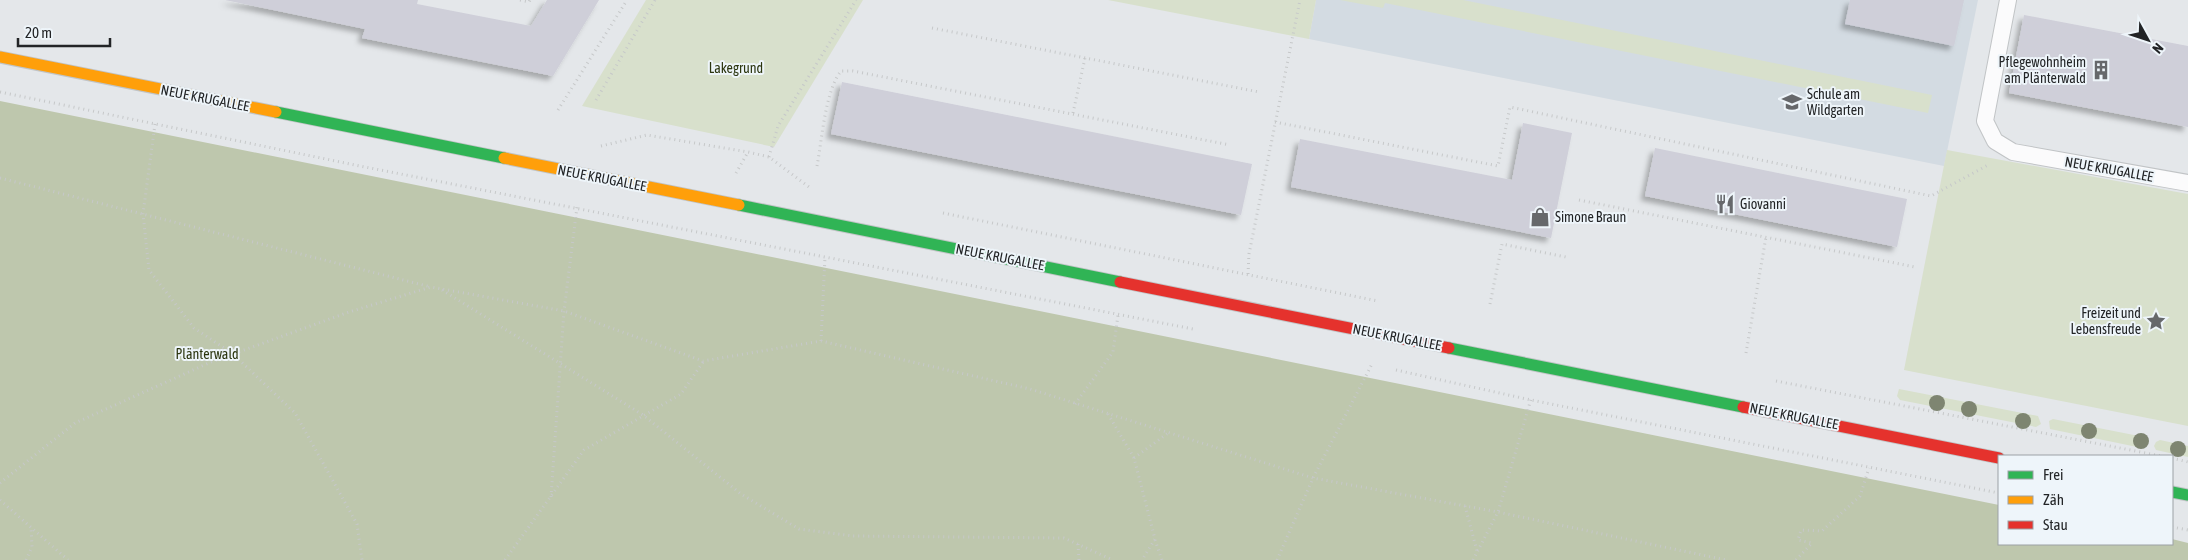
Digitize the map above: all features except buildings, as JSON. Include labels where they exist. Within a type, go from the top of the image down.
[{"type":"street","name":"NEUE KRUGALLEE","points":[[0,57],[1998,458]]},
{"type":"street","points":[[2173,492],[2188,495]]},
{"type":"lane","name":"NEUE KRUGALLEE","points":[[2008,0],[1985,121],[1995,141],[2013,152],[2188,183]]},
{"type":"path","points":[[520,0],[529,2],[530,0]]},
{"type":"path","points":[[558,110],[627,0]]},
{"type":"path","points":[[596,100],[655,0]]},
{"type":"path","points":[[769,157],[778,126],[856,0]]},
{"type":"path","points":[[1248,273],[1249,254],[1300,0]]},
{"type":"path","points":[[932,28],[1258,92]]},
{"type":"path","points":[[1073,113],[1085,58]]},
{"type":"path","points":[[818,166],[830,98],[835,78],[841,71],[853,71],[1230,145]]},
{"type":"path","points":[[0,92],[360,166],[1203,331]]},
{"type":"path","points":[[1275,122],[1498,166],[1510,107],[1931,196],[2013,152]]},
{"type":"path","points":[[155,124],[143,214],[149,270],[194,328],[233,354],[295,414],[357,524],[362,560]]},
{"type":"path","points":[[647,135],[769,157],[809,187],[818,189]]},
{"type":"path","points":[[736,173],[748,152]]},
{"type":"path","points":[[0,178],[441,290],[486,316],[559,365],[643,415],[741,494],[799,529],[852,536],[1064,538],[1113,560]]},
{"type":"path","points":[[1579,200],[1915,267]]},
{"type":"path","points":[[551,497],[559,365],[577,207]]},
{"type":"path","points":[[936,212],[1248,273],[1384,302]]},
{"type":"path","points":[[1746,353],[1766,237]]},
{"type":"path","points":[[1490,304],[1502,244],[1566,257]]},
{"type":"path","points":[[821,341],[825,258]]},
{"type":"path","points":[[0,483],[75,423],[233,354],[349,312],[431,287],[564,311],[703,361],[821,341],[1030,390],[1313,478],[1498,512],[1726,560]]},
{"type":"path","points":[[1075,404],[1112,352],[1118,315]]},
{"type":"path","points":[[505,560],[584,450],[681,394],[703,361]]},
{"type":"path","points":[[1363,363],[1382,366]]},
{"type":"path","points":[[1276,560],[1313,478],[1372,364]]},
{"type":"path","points":[[1473,560],[1498,512],[1541,366]]},
{"type":"path","points":[[1391,369],[1531,400],[1998,493]]},
{"type":"path","points":[[1770,379],[2156,455]]},
{"type":"path","points":[[1107,414],[1134,458],[1162,560]]},
{"type":"path","points":[[1134,458],[1168,433]]},
{"type":"path","points":[[2173,458],[2188,462]]},
{"type":"path","points":[[1796,560],[1812,543],[1798,540],[1801,530],[1822,531],[1860,496],[1869,468]]},
{"type":"path","points":[[0,500],[68,560]]},
{"type":"path","points":[[1464,506],[1477,551]]},
{"type":"path","points":[[26,560],[32,547],[30,527]]},
{"type":"path","points":[[2173,527],[2188,530]]},
{"type":"path","points":[[1142,560],[1155,539]]},
{"type":"path","points":[[1078,544],[1079,560]]},
{"type":"shaded area","name":"Schule am Wildgarten","points":[[1316,0],[1978,0],[1944,166],[1309,39]]},
{"type":"green space","name":"Lakegrund","points":[[646,0],[863,0],[774,147],[582,106]]},
{"type":"green space","points":[[1108,0],[1316,0],[1309,39]]},
{"type":"green space","points":[[1340,0],[1463,0],[1932,95],[1928,113],[1385,3],[1383,8]]},
{"type":"green space","name":"Plänterwald","points":[[0,101],[1998,505],[1998,545],[2173,545],[2173,539],[2188,543],[2188,560],[0,560]]},
{"type":"green space","points":[[1947,150],[2188,194],[2188,426],[1904,370]]},
{"type":"green space","points":[[1899,389],[2038,416],[2041,424],[2036,427],[1900,400],[1897,396]]},
{"type":"green space","points":[[2053,419],[2144,437],[2147,440],[2147,445],[2142,448],[2050,429],[2049,421]]},
{"type":"green space","points":[[2160,440],[2188,446],[2188,457],[2156,450],[2154,446]]},
{"type":"traffic: fast","points":[[276,112],[504,158]]},
{"type":"traffic: fast","points":[[739,205],[1120,282]]},
{"type":"traffic: fast","points":[[1449,348],[1743,407]]},
{"type":"traffic: fast","points":[[2173,492],[2188,495]]},
{"type":"traffic: slow","points":[[0,57],[276,112]]},
{"type":"traffic: slow","points":[[504,158],[739,205]]},
{"type":"traffic: jam","points":[[1120,282],[1449,348]]},
{"type":"traffic: jam","points":[[1743,407],[1998,458]]},
{"type":"place","name":"Pflegewohnheim am Plänterwald","points":[[2101,70]]},
{"type":"place","name":"Schule am Wildgarten","points":[[1792,102]]},
{"type":"place","name":"Giovanni","points":[[1725,204]]},
{"type":"place","name":"Simone Braun","points":[[1540,217]]},
{"type":"place","name":"Freizeit und Lebensfreude","points":[[2156,321]]}]
